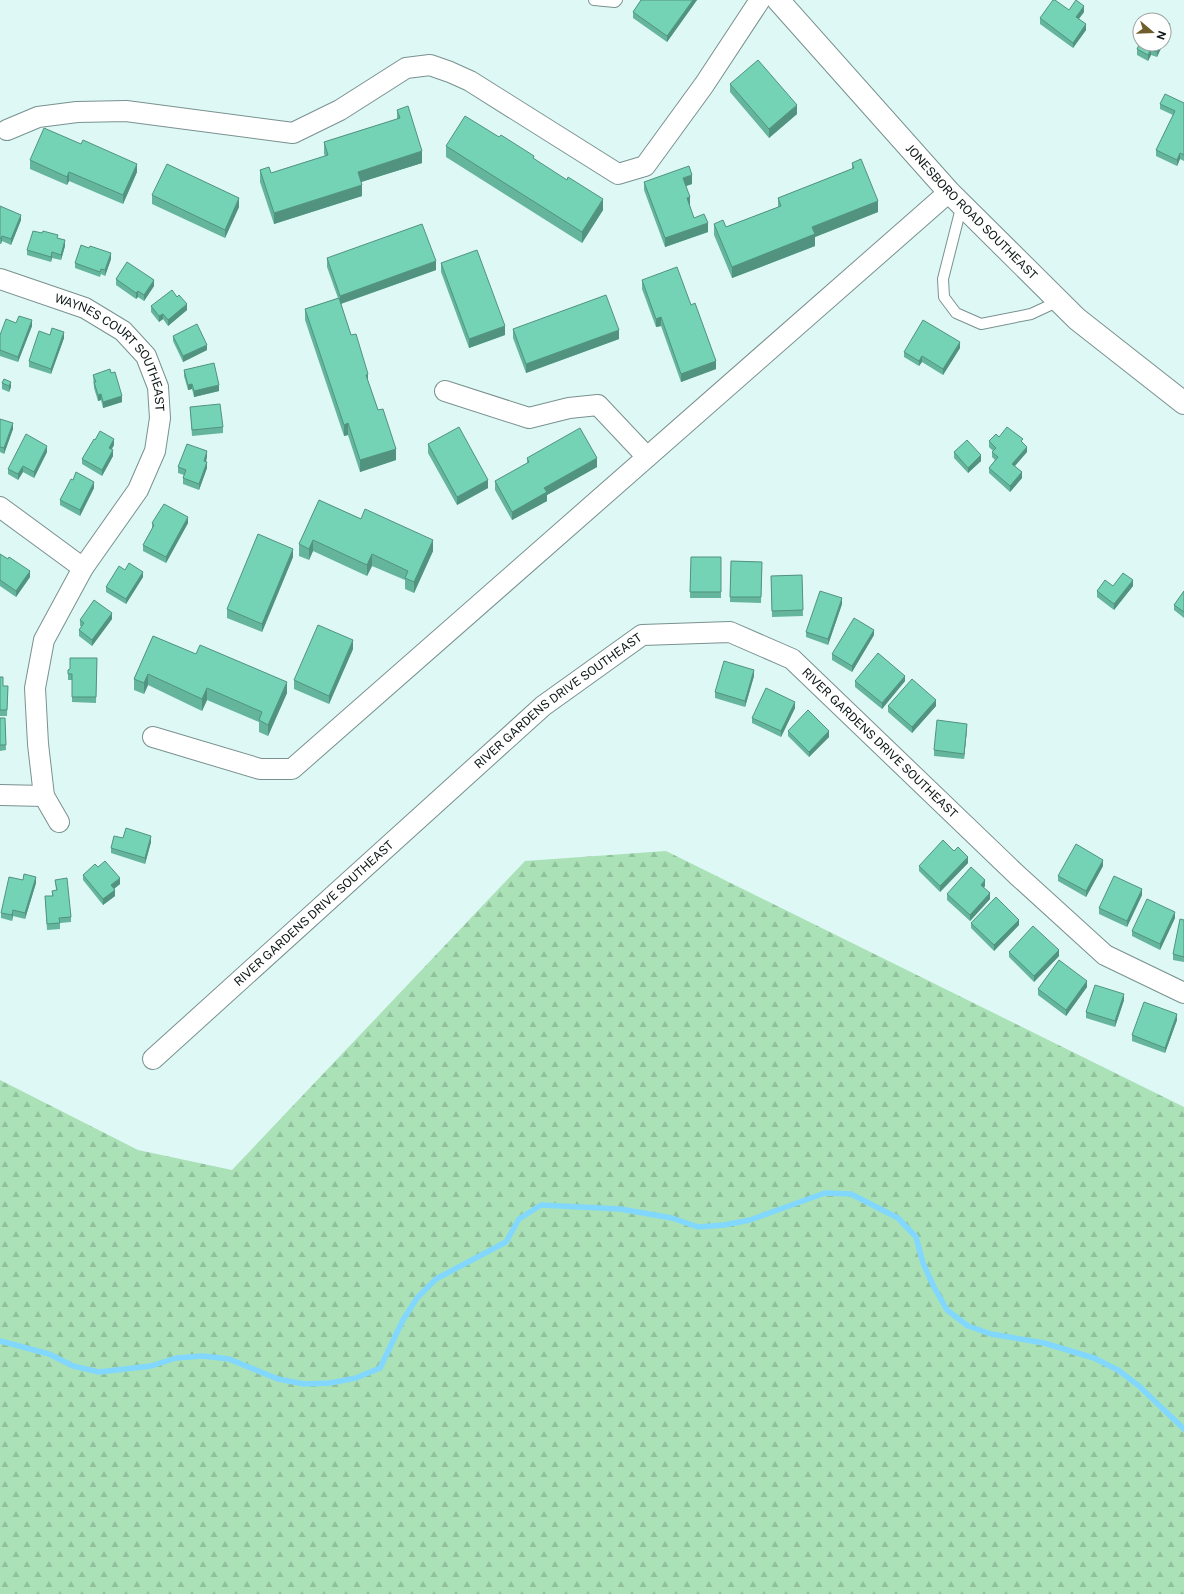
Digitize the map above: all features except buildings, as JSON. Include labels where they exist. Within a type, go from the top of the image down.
[{"type":"main road","name":"JONESBORO ROAD SOUTHEAST","points":[[778,0],[955,198],[1077,319],[1184,403]]},
{"type":"street","points":[[7,130],[38,117],[77,112],[126,111],[293,134],[340,110],[406,68],[430,65],[470,81],[618,174],[645,166],[704,85],[760,0]]},
{"type":"street","points":[[153,737],[260,769],[292,769],[647,457],[955,198]]},
{"type":"street","name":"WAYNES COURT SOUTHEAST","points":[[0,279],[85,308],[122,331],[146,356],[158,387],[160,418],[155,452],[138,490],[83,568],[44,640],[35,688],[38,744],[44,796]]},
{"type":"street","points":[[445,391],[529,418],[569,408],[598,404],[647,457]]},
{"type":"street","points":[[0,507],[83,568]]},
{"type":"street","name":"RIVER GARDENS DRIVE SOUTHEAST","points":[[153,1059],[543,706],[642,635],[730,632],[792,659],[1017,875],[1105,955],[1184,994]]},
{"type":"street","points":[[0,794],[44,796],[59,822]]},
{"type":"lane","points":[[594,0],[615,2],[617,0]]},
{"type":"lane","points":[[955,198],[943,279],[944,297],[956,313],[981,324],[1031,314],[1059,301]]},
{"type":"green space","points":[[666,851],[1184,1107],[1184,1594],[0,1594],[0,1080],[138,1150],[232,1170],[525,861]]},
{"type":"waterway","points":[[0,1341],[49,1354],[73,1366],[99,1372],[151,1366],[176,1358],[203,1356],[229,1359],[278,1379],[304,1384],[330,1383],[356,1378],[380,1368],[403,1320],[417,1298],[436,1279],[506,1242],[519,1219],[541,1205],[620,1209],[672,1218],[698,1227],[724,1225],[750,1220],[825,1193],[851,1194],[898,1218],[916,1237],[923,1263],[947,1310],[968,1326],[991,1334],[1044,1343],[1094,1358],[1118,1370],[1139,1386],[1184,1429]]}]
